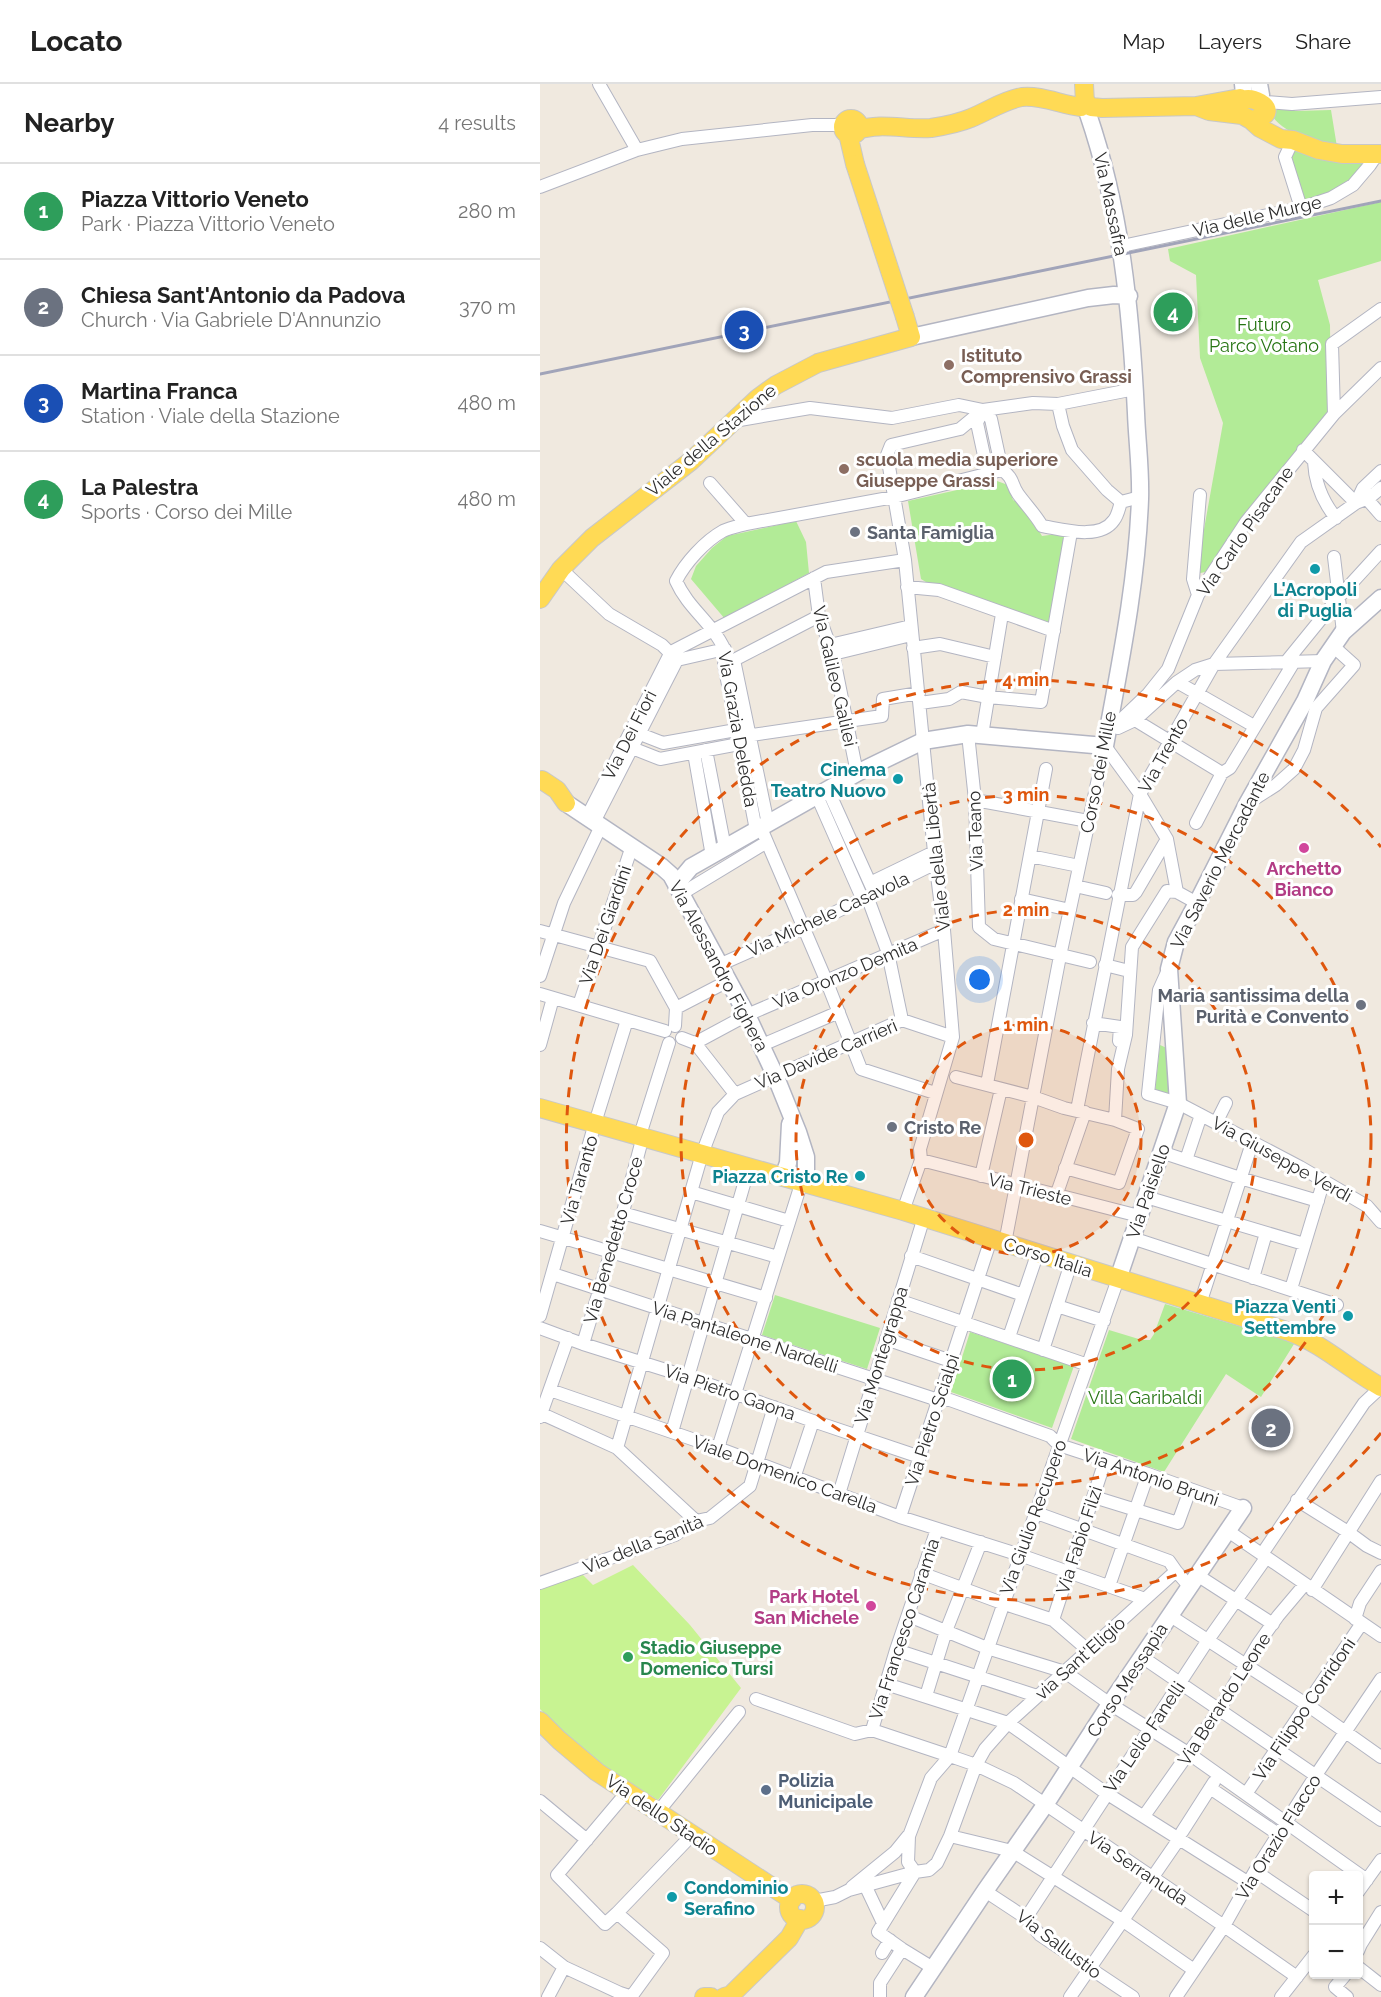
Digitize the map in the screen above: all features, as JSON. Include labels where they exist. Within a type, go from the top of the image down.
[{"type":"main road","name":"Via Massafra","points":[[1084,84],[1086,108]]},
{"type":"main road","points":[[911,337],[855,164],[852,128],[916,128],[948,124],[971,118],[1011,100],[1023,91],[1038,98],[1086,108],[1196,106],[1252,101],[1260,128],[1281,139],[1293,140],[1319,150],[1342,154],[1378,155]]},
{"type":"main road","name":"Viale della Stazione","points":[[540,599],[561,570],[592,538],[691,461],[758,398],[776,385],[803,369],[833,358],[911,337]]},
{"type":"main road","points":[[540,784],[557,790],[566,803]]},
{"type":"main road","name":"Via Taranto","points":[[540,1108],[702,1154]]},
{"type":"main road","name":"Corso Italia","points":[[702,1154],[924,1217],[1305,1337],[1381,1387]]},
{"type":"main road","name":"Via dello Stadio","points":[[540,1721],[597,1772],[792,1900]]},
{"type":"main road","points":[[724,1997],[730,1995],[789,1938],[800,1919],[811,1916],[815,1909],[814,1901],[805,1894],[798,1895],[792,1900],[791,1912],[800,1919]]},
{"type":"main road","points":[[704,1997],[711,1997]]},
{"type":"street","points":[[600,84],[637,150]]},
{"type":"street","points":[[1252,101],[1292,104],[1381,97]]},
{"type":"street","name":"Via Massafra","points":[[1086,108],[1096,139],[1122,246],[1129,296]]},
{"type":"street","points":[[540,187],[637,150],[682,139],[812,124],[852,128]]},
{"type":"street","points":[[1293,140],[1285,157],[1301,208]]},
{"type":"street","name":"Via delle Murge","points":[[1122,246],[1301,208],[1331,198],[1353,185],[1378,155]]},
{"type":"street","name":"Viale della Stazione","points":[[911,337],[1088,298],[1129,296]]},
{"type":"street","name":"Corso dei Mille","points":[[978,1279],[998,1241],[1016,1185],[1060,956],[1106,739],[1134,574],[1140,497],[1129,296]]},
{"type":"street","points":[[1334,414],[1332,344],[1381,309]]},
{"type":"street","name":"Via Carlo Pisacane","points":[[1106,739],[1168,669],[1198,595],[1246,522],[1334,414],[1381,368]]},
{"type":"street","points":[[734,421],[810,408],[892,418],[959,405],[983,410],[1033,403],[1058,404],[1135,389]]},
{"type":"street","points":[[1058,404],[1072,450],[1120,502]]},
{"type":"street","points":[[983,410],[991,419],[1002,470],[1010,475],[1017,493],[1027,502],[1042,526],[1071,532],[1089,532],[1113,522],[1120,502]]},
{"type":"street","points":[[983,410],[977,423],[988,474]]},
{"type":"street","name":"Viale della Libertà","points":[[903,1211],[921,1160],[920,1149],[953,1037],[905,560],[887,455],[891,445],[960,429],[983,410]]},
{"type":"street","points":[[1303,450],[1314,462],[1381,514]]},
{"type":"street","points":[[1314,462],[1315,476],[1328,508],[1336,518]]},
{"type":"street","points":[[710,483],[746,524],[894,497],[1002,470]]},
{"type":"street","points":[[1364,500],[1363,489],[1381,471]]},
{"type":"street","points":[[1364,500],[1381,488]]},
{"type":"street","points":[[1198,595],[1193,579],[1200,495]]},
{"type":"street","points":[[1120,502],[1140,497]]},
{"type":"street","name":"Via Trento","points":[[1056,1196],[1081,1111],[1093,1023],[1104,965],[1112,894],[1140,794],[1214,664],[1301,542],[1364,500]]},
{"type":"street","name":"Via Grazia Deledda","points":[[746,524],[723,531],[700,549],[682,568],[676,581],[682,596],[714,630],[729,656],[724,664],[763,831],[861,1069],[935,1094]]},
{"type":"street","points":[[639,734],[663,743],[741,737],[882,716],[883,699],[949,699],[961,692],[1041,702],[1071,532]]},
{"type":"street","points":[[1196,823],[1254,726],[1276,695],[1290,662],[1338,598],[1381,551]]},
{"type":"street","points":[[1334,557],[1343,632]]},
{"type":"street","points":[[674,656],[714,630],[826,572],[905,560]]},
{"type":"street","points":[[561,570],[609,614],[662,645],[674,656],[729,656],[819,616]]},
{"type":"street","name":"Via Galileo Galilei","points":[[814,578],[819,616],[831,650],[857,773]]},
{"type":"street","points":[[907,587],[939,590],[1054,631]]},
{"type":"street","name":"Via Saverio Mercadante","points":[[1178,1103],[1169,969],[1176,942],[1247,804],[1289,730],[1311,704],[1323,661],[1343,632],[1381,598]]},
{"type":"street","points":[[1358,618],[1381,610]]},
{"type":"street","name":"Via Teano","points":[[1002,614],[988,697],[975,735],[975,800],[979,927],[994,939],[1012,945]]},
{"type":"street","points":[[831,650],[911,630]]},
{"type":"street","points":[[913,648],[940,644],[995,657]]},
{"type":"street","points":[[1247,804],[1276,786],[1294,769],[1304,750],[1311,704],[1354,665],[1334,647]]},
{"type":"street","name":"Via Dei Fiori","points":[[594,822],[639,734],[674,656]]},
{"type":"street","name":"Via Dei Fiori","points":[[594,822],[674,656]]},
{"type":"street","points":[[679,890],[763,831],[823,793],[857,773],[923,741],[975,735],[1106,739],[1135,720],[1177,682],[1195,670],[1214,664],[1323,661]]},
{"type":"street","points":[[1177,682],[1254,726]]},
{"type":"street","points":[[1135,720],[1226,771]]},
{"type":"street","points":[[632,748],[660,759],[700,752],[741,737]]},
{"type":"street","points":[[1106,739],[1167,838],[1172,891],[1132,947],[1126,1035],[1118,1069]]},
{"type":"street","points":[[700,752],[718,852]]},
{"type":"street","points":[[987,1084],[1046,769]]},
{"type":"street","points":[[823,793],[868,893],[888,953],[902,1020]]},
{"type":"street","points":[[975,800],[1088,821]]},
{"type":"street","name":"Via Alessandro Fighera","points":[[566,803],[662,867],[679,890],[747,1015],[775,1075],[806,1157],[806,1172],[802,1181]]},
{"type":"street","points":[[540,976],[594,822]]},
{"type":"street","points":[[662,867],[691,867],[763,831]]},
{"type":"street","points":[[1075,886],[1112,894],[1132,895],[1136,892],[1167,838]]},
{"type":"street","name":"Via Dei Giardini","points":[[579,1005],[632,846]]},
{"type":"street","points":[[1030,856],[1079,866]]},
{"type":"street","name":"Via Michele Casavola","points":[[719,965],[803,928],[935,858]]},
{"type":"street","points":[[679,890],[691,867]]},
{"type":"street","points":[[1172,891],[1197,903]]},
{"type":"street","points":[[1021,899],[1070,910]]},
{"type":"street","name":"Via Oronzo Demita","points":[[695,1043],[747,1015],[944,930]]},
{"type":"street","points":[[540,931],[650,961],[676,1008],[642,1136]]},
{"type":"street","points":[[1012,945],[1090,962]]},
{"type":"street","points":[[1104,965],[1129,971]]},
{"type":"street","name":"Via Giuseppe Verdi","points":[[1169,969],[1159,990],[1148,1094],[1178,1103],[1324,1180],[1367,1206],[1381,1222]]},
{"type":"street","points":[[676,1008],[728,981]]},
{"type":"street","points":[[540,994],[670,1033],[678,1043],[682,1038],[695,1043],[735,1094],[718,1112],[702,1154],[617,1448]]},
{"type":"street","points":[[540,1045],[553,998]]},
{"type":"street","points":[[762,1045],[839,1012]]},
{"type":"street","points":[[595,1123],[627,1020]]},
{"type":"street","name":"Via Davide Carrieri","points":[[735,1094],[902,1020],[953,1037]]},
{"type":"street","points":[[1093,1023],[1120,1027],[1115,1120]]},
{"type":"street","points":[[956,1077],[1033,1096],[1138,1129],[1119,1183],[1065,1168]]},
{"type":"street","points":[[981,1176],[1001,1089]]},
{"type":"street","name":"Via Paisiello","points":[[1118,1279],[1178,1103]]},
{"type":"street","points":[[1216,1124],[1226,1104]]},
{"type":"street","name":"Via Alessandro Fighera","points":[[783,1177],[788,1167],[791,1134],[788,1108]]},
{"type":"street","points":[[1186,1160],[1201,1115]]},
{"type":"street","name":"Via Taranto","points":[[540,1316],[595,1123]]},
{"type":"street","name":"Via Benedetto Croce","points":[[583,1344],[611,1252],[642,1136]]},
{"type":"street","points":[[1200,1304],[1252,1143]]},
{"type":"street","points":[[1161,1152],[1318,1201]]},
{"type":"street","name":"Via Trieste","points":[[921,1160],[1139,1216]]},
{"type":"street","points":[[672,1432],[749,1167]]},
{"type":"street","points":[[1291,1290],[1324,1180]]},
{"type":"street","points":[[718,1448],[802,1181]]},
{"type":"street","points":[[691,1192],[789,1221]]},
{"type":"street","points":[[1146,1197],[1304,1244]]},
{"type":"street","points":[[626,1214],[778,1257]]},
{"type":"street","name":"Via Montegrappa","points":[[839,1494],[924,1217]]},
{"type":"street","points":[[540,1231],[766,1298]]},
{"type":"street","points":[[1253,1278],[1266,1233]]},
{"type":"street","points":[[1132,1238],[1338,1305]]},
{"type":"street","points":[[1009,1337],[1038,1252]]},
{"type":"street","points":[[911,1256],[1023,1296]]},
{"type":"street","points":[[1043,1350],[1071,1263]]},
{"type":"street","name":"Via Pantaleone Nardelli","points":[[553,1274],[938,1400]]},
{"type":"street","name":"Via Pietro Scialpi","points":[[900,1517],[978,1279]]},
{"type":"street","name":"Via Giulio Recupero","points":[[950,1756],[1034,1512],[1118,1279]]},
{"type":"street","points":[[898,1300],[1088,1365]]},
{"type":"street","points":[[1057,1306],[1104,1321]]},
{"type":"street","name":"Via Pietro Gaona","points":[[540,1328],[920,1457]]},
{"type":"street","name":"Via Benedetto Croce","points":[[540,1415],[568,1338]]},
{"type":"street","points":[[886,1339],[951,1361]]},
{"type":"street","name":"Via Lelio Fanelli","points":[[1026,1918],[1235,1601],[1297,1500],[1364,1403],[1381,1387]]},
{"type":"street","name":"Viale Domenico Carella","points":[[550,1390],[718,1448],[900,1517],[1020,1555],[1145,1599]]},
{"type":"street","name":"Via Antonio Bruni","points":[[938,1400],[950,1400],[1050,1436],[1059,1445],[1243,1508]]},
{"type":"street","name":"Via della Sanità","points":[[540,1583],[675,1535],[696,1521],[710,1518],[750,1486],[774,1407]]},
{"type":"street","points":[[540,1415],[617,1448],[696,1521]]},
{"type":"street","points":[[794,1478],[813,1422]]},
{"type":"street","name":"Via Fabio Filzi","points":[[1053,1620],[1105,1461]]},
{"type":"street","points":[[1109,1586],[1148,1474]]},
{"type":"street","name":"Via Berardo Leone","points":[[1144,1816],[1220,1710],[1258,1644],[1273,1624],[1309,1587],[1381,1481]]},
{"type":"street","points":[[1094,1497],[1178,1523],[1190,1490]]},
{"type":"street","points":[[1297,1500],[1381,1553]]},
{"type":"street","name":"Corso Messapia","points":[[914,1997],[1243,1508]]},
{"type":"street","points":[[1034,1512],[1169,1561],[1176,1571],[1235,1601],[1273,1624]]},
{"type":"street","name":"Via Francesco Caramia","points":[[872,1730],[937,1529]]},
{"type":"street","points":[[1228,1531],[1381,1636]]},
{"type":"street","points":[[926,1696],[946,1631],[981,1542]]},
{"type":"street","name":"via Sant'Eligio","points":[[915,1872],[929,1870],[937,1863],[950,1836],[976,1765],[985,1749],[1008,1723],[1176,1571]]},
{"type":"street","name":"Via Filippo Corridoni","points":[[1246,1794],[1358,1621],[1360,1604],[1381,1571]]},
{"type":"street","points":[[921,1573],[1053,1620],[1089,1651]]},
{"type":"street","points":[[1169,1615],[1306,1704],[1381,1757]]},
{"type":"street","points":[[909,1616],[987,1648],[1065,1672],[1246,1794],[1282,1829]]},
{"type":"street","points":[[896,1650],[1037,1696]]},
{"type":"street","points":[[1142,1657],[1381,1820]]},
{"type":"street","name":"Via Orazio Flacco","points":[[1176,1997],[1224,1926],[1248,1883],[1316,1775],[1381,1679]]},
{"type":"street","points":[[886,1684],[1008,1723],[1107,1793],[1181,1835],[1248,1883]]},
{"type":"street","name":"Via Serranuda","points":[[756,1699],[855,1734],[872,1730],[976,1765],[1014,1783],[1297,1977]]},
{"type":"street","points":[[658,1812],[739,1712]]},
{"type":"street","points":[[915,1872],[908,1862],[909,1836],[931,1778],[950,1756]]},
{"type":"street","points":[[1070,1997],[1181,1835],[1218,1776]]},
{"type":"street","points":[[1210,1788],[1367,1880]]},
{"type":"street","points":[[627,1792],[557,1875],[604,1924],[692,1835]]},
{"type":"street","points":[[540,1801],[587,1840]]},
{"type":"street","points":[[849,1890],[895,1852],[909,1836]]},
{"type":"street","points":[[950,1836],[1012,1851],[1122,1920],[1194,1970]]},
{"type":"street","points":[[1363,1886],[1381,1860]]},
{"type":"street","points":[[1256,1871],[1309,1908]]},
{"type":"street","points":[[814,1901],[835,1897],[865,1885],[915,1872]]},
{"type":"street","points":[[915,1872],[878,1932],[933,1968]]},
{"type":"street","points":[[865,1885],[883,1923]]},
{"type":"street","name":"Via Sallustio","points":[[985,1891],[1026,1918],[1040,1935],[1133,1997]]},
{"type":"street","points":[[1363,1941],[1381,1912]]},
{"type":"street","points":[[540,1948],[564,1967],[587,1976],[620,1994],[632,1997],[663,1953],[617,1913]]},
{"type":"street","points":[[882,1953],[890,1940]]},
{"type":"street","points":[[880,1997],[880,1983],[902,1949]]},
{"type":"street","points":[[1281,1997],[1309,1961]]},
{"type":"street","points":[[548,1997],[564,1967]]},
{"type":"street","points":[[1363,1970],[1381,1985]]},
{"type":"street","points":[[1342,1979],[1335,1987],[1347,1997]]},
{"type":"green space","points":[[1292,108],[1295,111],[1331,110],[1337,147],[1302,137],[1286,129],[1273,117],[1275,110]]},
{"type":"green space","points":[[1294,144],[1368,160],[1350,183],[1305,204],[1289,157]]},
{"type":"green space","name":"Futuro Parco Votano","points":[[1381,202],[1381,261],[1318,280],[1330,325],[1331,413],[1205,572],[1196,574],[1223,423],[1200,358],[1196,275],[1170,261],[1168,249]]},
{"type":"green space","points":[[997,481],[1008,485],[1013,500],[1024,506],[1042,536],[1071,532],[1054,631],[939,590],[921,579],[908,501]]},
{"type":"green space","points":[[796,521],[806,542],[809,573],[725,619],[691,579],[696,566],[712,548],[727,536]]},
{"type":"green space","points":[[1160,1045],[1169,1049],[1171,1095],[1155,1091]]},
{"type":"green space","points":[[775,1295],[880,1328],[867,1369],[762,1335]]},
{"type":"green space","name":"Villa Garibaldi","points":[[1165,1304],[1294,1344],[1261,1397],[1226,1374],[1164,1472],[1071,1439],[1109,1330],[1142,1340],[1150,1340]]},
{"type":"green space","points":[[970,1332],[1074,1366],[1052,1428],[951,1392]]},
{"type":"green space","name":"Stadio Giuseppe Domenico Tursi","points":[[633,1565],[690,1625],[741,1688],[658,1800],[587,1756],[540,1709],[540,1590],[582,1574],[593,1585]]},
{"type":"railway","points":[[540,374],[1381,201]]},
{"type":"place","name":"La Palestra","points":[[1173,312]]},
{"type":"place","name":"Martina Franca","points":[[744,330]]},
{"type":"place","name":"Istituto Comprensivo Grassi","points":[[949,365]]},
{"type":"place","name":"scuola media superiore Giuseppe Grassi","points":[[844,469]]},
{"type":"place","name":"Santa Famiglia","points":[[855,532]]},
{"type":"place","name":"L'Acropoli di Puglia","points":[[1315,569]]},
{"type":"place","name":"Cinema Teatro Nuovo","points":[[898,779]]},
{"type":"place","name":"Archetto Bianco","points":[[1304,848]]},
{"type":"place","name":"Maria santissima della Purità e Convento","points":[[1361,1005]]},
{"type":"place","name":"Cristo Re","points":[[892,1127]]},
{"type":"place","name":"Piazza Cristo Re","points":[[860,1176]]},
{"type":"place","name":"Piazza Venti Settembre","points":[[1348,1316]]},
{"type":"place","name":"Piazza Vittorio Veneto","points":[[1012,1379]]},
{"type":"place","name":"Chiesa Sant'Antonio da Padova","points":[[1271,1428]]},
{"type":"place","name":"Park Hotel San Michele","points":[[871,1606]]},
{"type":"place","name":"Stadio Giuseppe Domenico Tursi","points":[[628,1657]]},
{"type":"place","name":"Polizia Municipale","points":[[766,1790]]},
{"type":"place","name":"Condominio Serafino","points":[[672,1897]]}]
